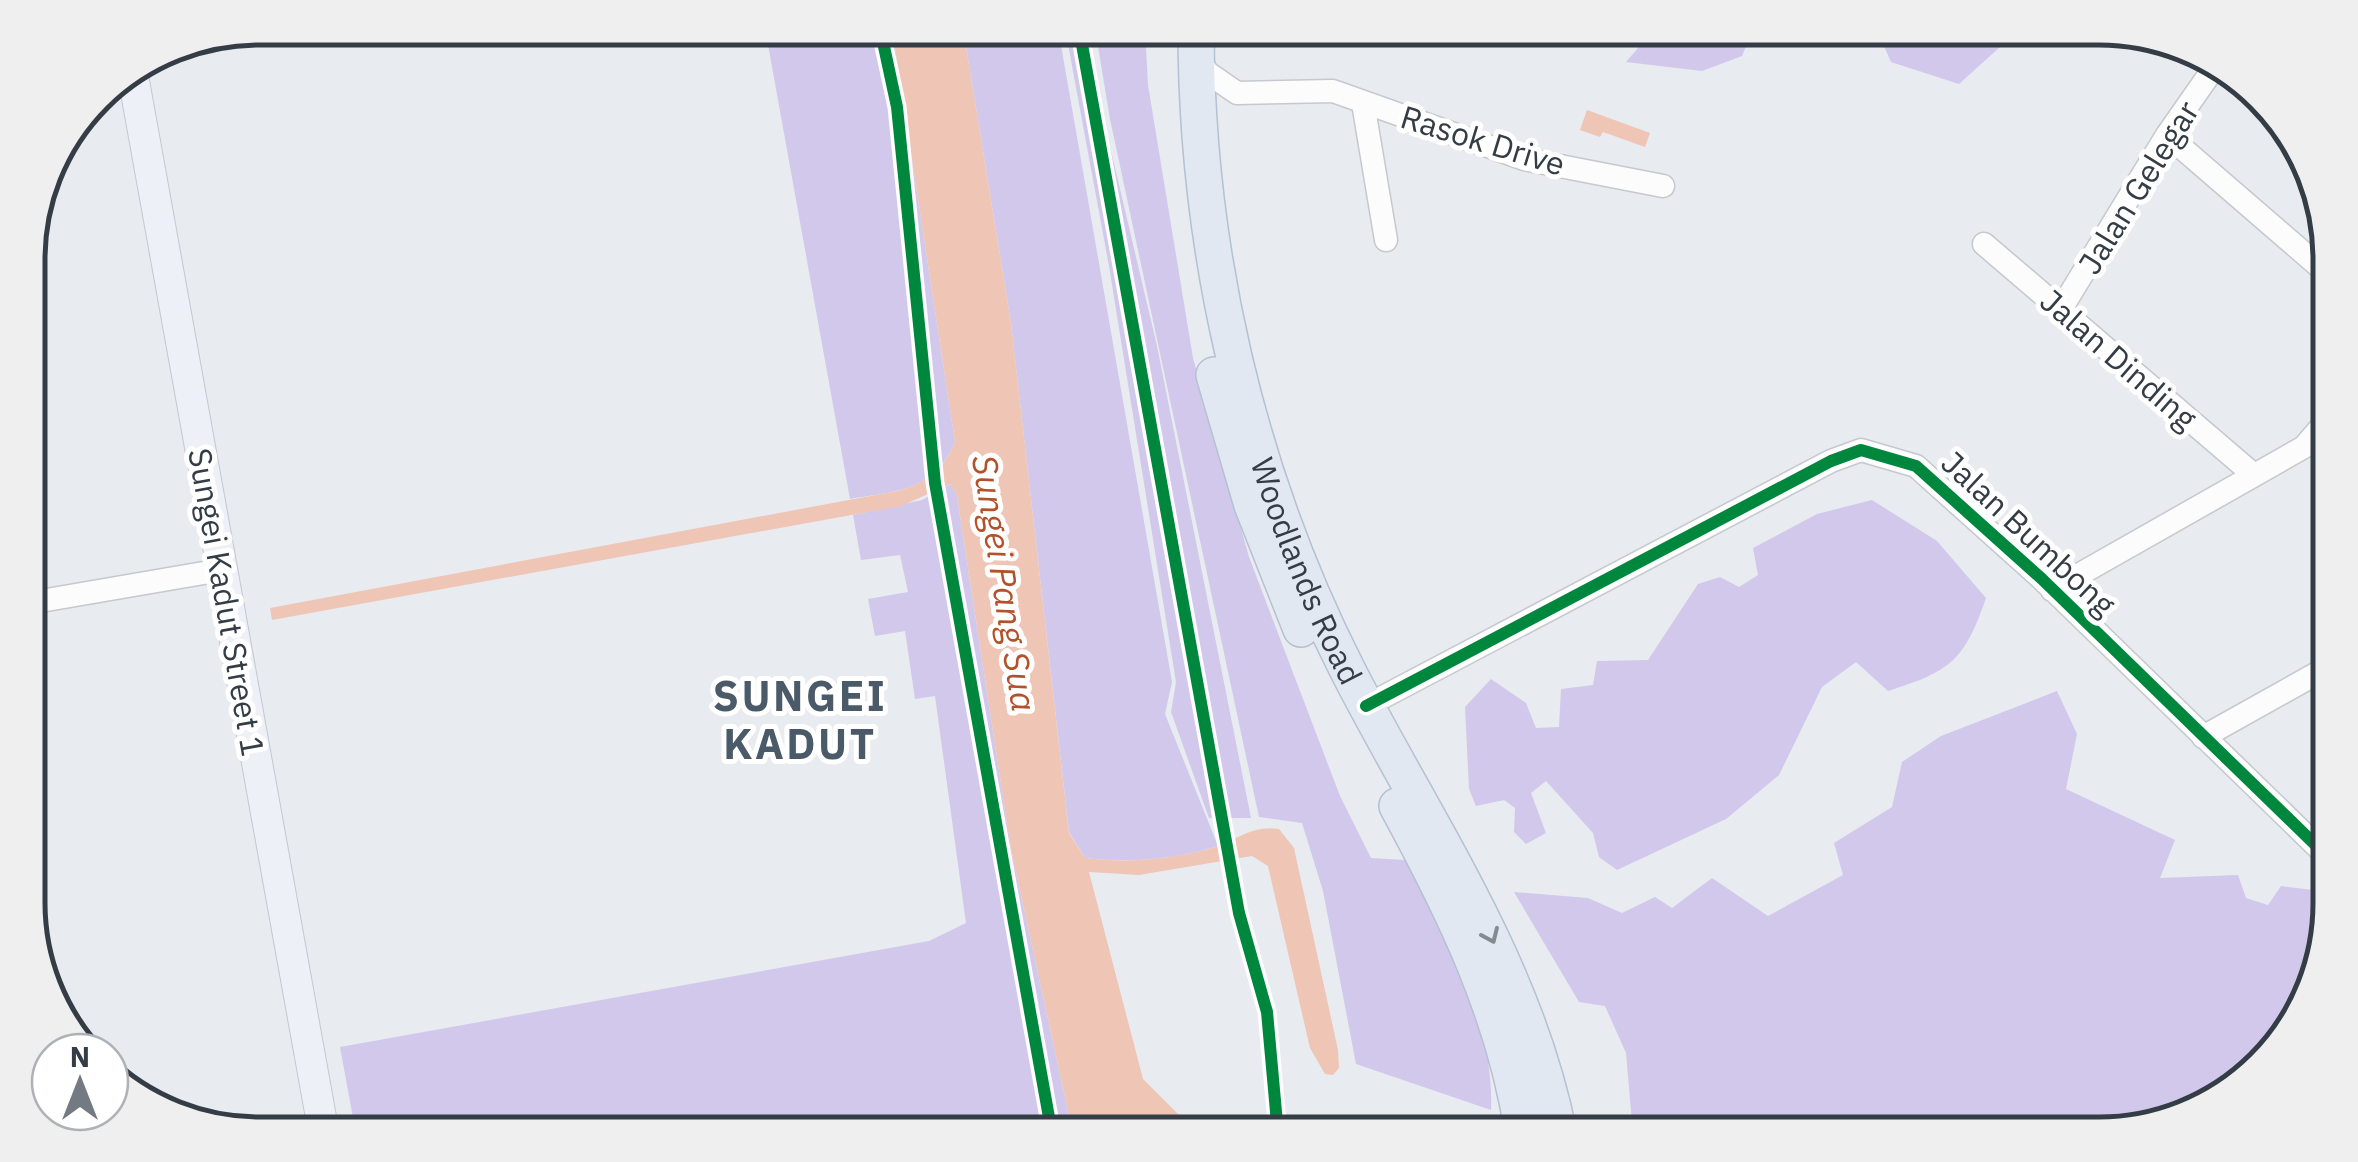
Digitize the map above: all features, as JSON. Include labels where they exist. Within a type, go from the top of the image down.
[{"type":"main road","name":"Woodlands Road","points":[[1174,45],[1179,139],[1192,250],[1212,367],[1232,445],[1298,623],[1467,943],[1540,1117]]},
{"type":"main road","name":"Woodlands Road","points":[[1196,45],[1201,140],[1222,304],[1255,435],[1296,556],[1366,706],[1448,848],[1490,931],[1524,1017],[1544,1117]]},
{"type":"street","points":[[1197,45],[1208,73],[1237,93],[1211,118],[1201,140]]},
{"type":"street","name":"Jalan Gelegar","points":[[2061,309],[2167,135],[2209,76]]},
{"type":"street","name":"Sungei Kadut Street 1","points":[[135,85],[321,1117]]},
{"type":"street","name":"Rasok Drive","points":[[1237,93],[1321,88],[1524,159],[1662,186]]},
{"type":"street","name":"Rasok Drive","points":[[1363,102],[1386,240]]},
{"type":"street","points":[[2167,135],[2313,260]]},
{"type":"street","name":"Jalan Dinding","points":[[1984,244],[2254,475]]},
{"type":"street","points":[[2052,590],[2304,447],[2313,437]]},
{"type":"street","name":"Jalan Bumbong","points":[[1366,706],[1814,470],[1861,450],[1916,466],[2052,590],[2313,843]]},
{"type":"street","points":[[45,600],[221,570]]},
{"type":"street","points":[[2203,737],[2313,676]]},
{"type":"shaded area","points":[[768,45],[895,45],[955,442],[937,470],[913,486],[850,499]]},
{"type":"shaded area","points":[[966,45],[1061,45],[1172,682],[1165,714],[1218,846],[1152,859],[1085,858],[1069,832],[1011,323]]},
{"type":"shaded area","points":[[1068,45],[1091,45],[1104,121],[1157,346],[1251,818],[1209,818],[1171,712],[1176,682],[1109,266]]},
{"type":"shaded area","points":[[1098,45],[1146,45],[1148,85],[1193,358],[1249,557],[1340,796],[1371,858],[1405,860],[1464,980],[1485,1044],[1491,1110],[1356,1064],[1323,891],[1302,823],[1259,817],[1110,119]]},
{"type":"shaded area","points":[[1640,45],[1747,45],[1742,56],[1702,71],[1626,62]]},
{"type":"shaded area","points":[[1884,45],[2002,45],[1959,84],[1891,62]]},
{"type":"shaded area","points":[[951,484],[957,496],[1011,849],[1069,1117],[353,1117],[340,1047],[929,941],[966,923],[935,696],[915,699],[905,631],[875,636],[868,599],[908,592],[900,555],[861,560],[853,515],[922,500]]},
{"type":"shaded area","points":[[1872,500],[1937,541],[1986,598],[1970,636],[1952,661],[1927,677],[1888,691],[1856,662],[1822,687],[1779,775],[1726,819],[1617,870],[1599,857],[1593,833],[1546,781],[1531,793],[1546,833],[1526,844],[1514,832],[1515,808],[1504,800],[1476,806],[1469,789],[1465,707],[1491,679],[1526,703],[1536,728],[1559,727],[1561,689],[1593,685],[1597,661],[1648,660],[1698,584],[1720,577],[1739,587],[1758,575],[1753,548],[1817,514]]},
{"type":"shaded area","points":[[2057,691],[2077,734],[2066,789],[2175,840],[2160,878],[2238,875],[2246,898],[2268,905],[2281,886],[2313,890],[2311,931],[2302,972],[2277,1022],[2260,1044],[2218,1081],[2193,1095],[2168,1106],[2113,1117],[1632,1117],[1626,1053],[1605,1006],[1579,1002],[1514,892],[1588,898],[1622,913],[1655,897],[1672,908],[1712,878],[1768,916],[1843,875],[1834,843],[1892,807],[1902,762],[1941,736]]},
{"type":"water","name":"Sungei Pang Sua","points":[[895,45],[966,45],[1011,323],[1069,833],[1085,858],[1145,860],[1215,847],[1259,829],[1279,829],[1294,848],[1338,1050],[1339,1068],[1333,1075],[1325,1074],[1310,1048],[1268,866],[1252,856],[1139,875],[1089,872],[1143,1079],[1182,1117],[1069,1117],[1011,849],[957,496],[951,484],[901,506],[272,620],[270,608],[897,491],[917,484],[940,468],[955,442]]},
{"type":"water","points":[[1587,110],[1650,133],[1645,147],[1603,132],[1600,137],[1580,130]]},
{"type":"cycle path","points":[[884,45],[897,107],[935,483],[1049,1117]]},
{"type":"cycle path","points":[[1082,45],[1239,913],[1267,1012],[1276,1117]]},
{"type":"cycle path","points":[[1366,706],[1831,461],[1861,450],[1916,466],[2042,579],[2313,842]]},
{"type":"district","name":"SUNGEI KADUT","points":[[800,719]]}]
